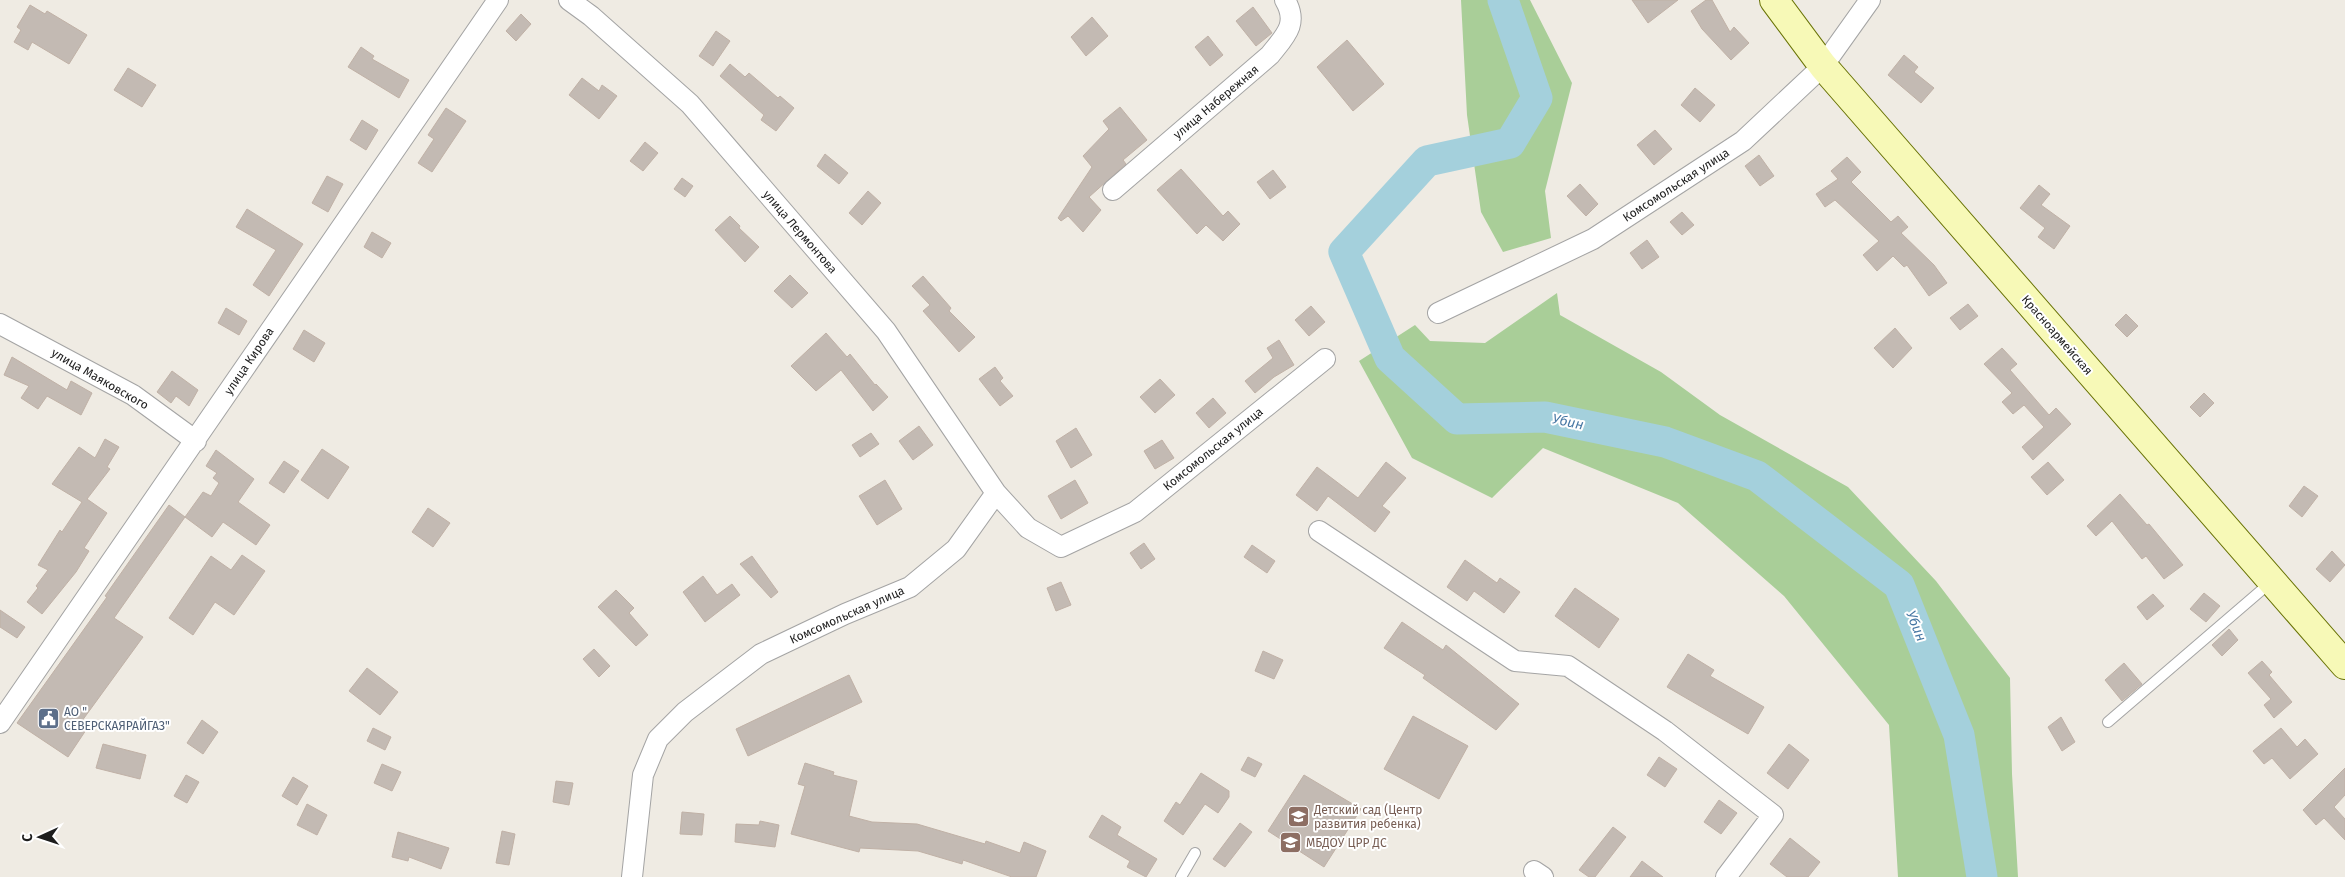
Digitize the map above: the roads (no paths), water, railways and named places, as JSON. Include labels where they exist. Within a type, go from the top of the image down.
[{"type":"street","name":"улица Кирова","points":[[0,723],[196,441],[349,213],[498,0]]},
{"type":"street","name":"улица Лермонтова","points":[[569,0],[683,98],[703,119],[886,331],[996,494]]},
{"type":"street","name":"улица Набережная","points":[[1113,190],[1270,56],[1290,29],[1290,9],[1285,0]]},
{"type":"street","name":"Красноармейская","points":[[1774,0],[1823,66],[2345,665]]},
{"type":"street","name":"Комсомольская улица","points":[[1438,313],[1601,234],[1743,141],[1823,66],[1870,0]]},
{"type":"street","name":"улица Маяковского","points":[[0,324],[132,396],[196,441]]},
{"type":"street","name":"Комсомольская улица","points":[[632,877],[643,775],[658,739],[685,712],[761,654],[845,614],[910,587],[956,549],[996,494],[1028,528],[1061,547],[1135,512],[1325,358]]},
{"type":"street","points":[[1319,531],[1516,661],[1568,666],[1666,731],[1774,815],[1726,877]]},
{"type":"lane","points":[[2108,722],[2272,581]]},
{"type":"lane","points":[[1180,877],[1195,854]]},
{"type":"waterway","name":"Убин","points":[[1503,0],[1537,98],[1510,143],[1427,161],[1344,252],[1390,358],[1457,419],[1545,417],[1665,442],[1757,476],[1899,585],[1959,735],[1982,877]]},
{"type":"place","name":"АО \" СЕВЕРСКАЯРАЙГАЗ\"","points":[[48,719]]},
{"type":"place","name":"Детский сад (Центр развития ребенка)","points":[[1298,817]]},
{"type":"place","name":"МБДОУ ЦРР ДС","points":[[1290,843]]}]
